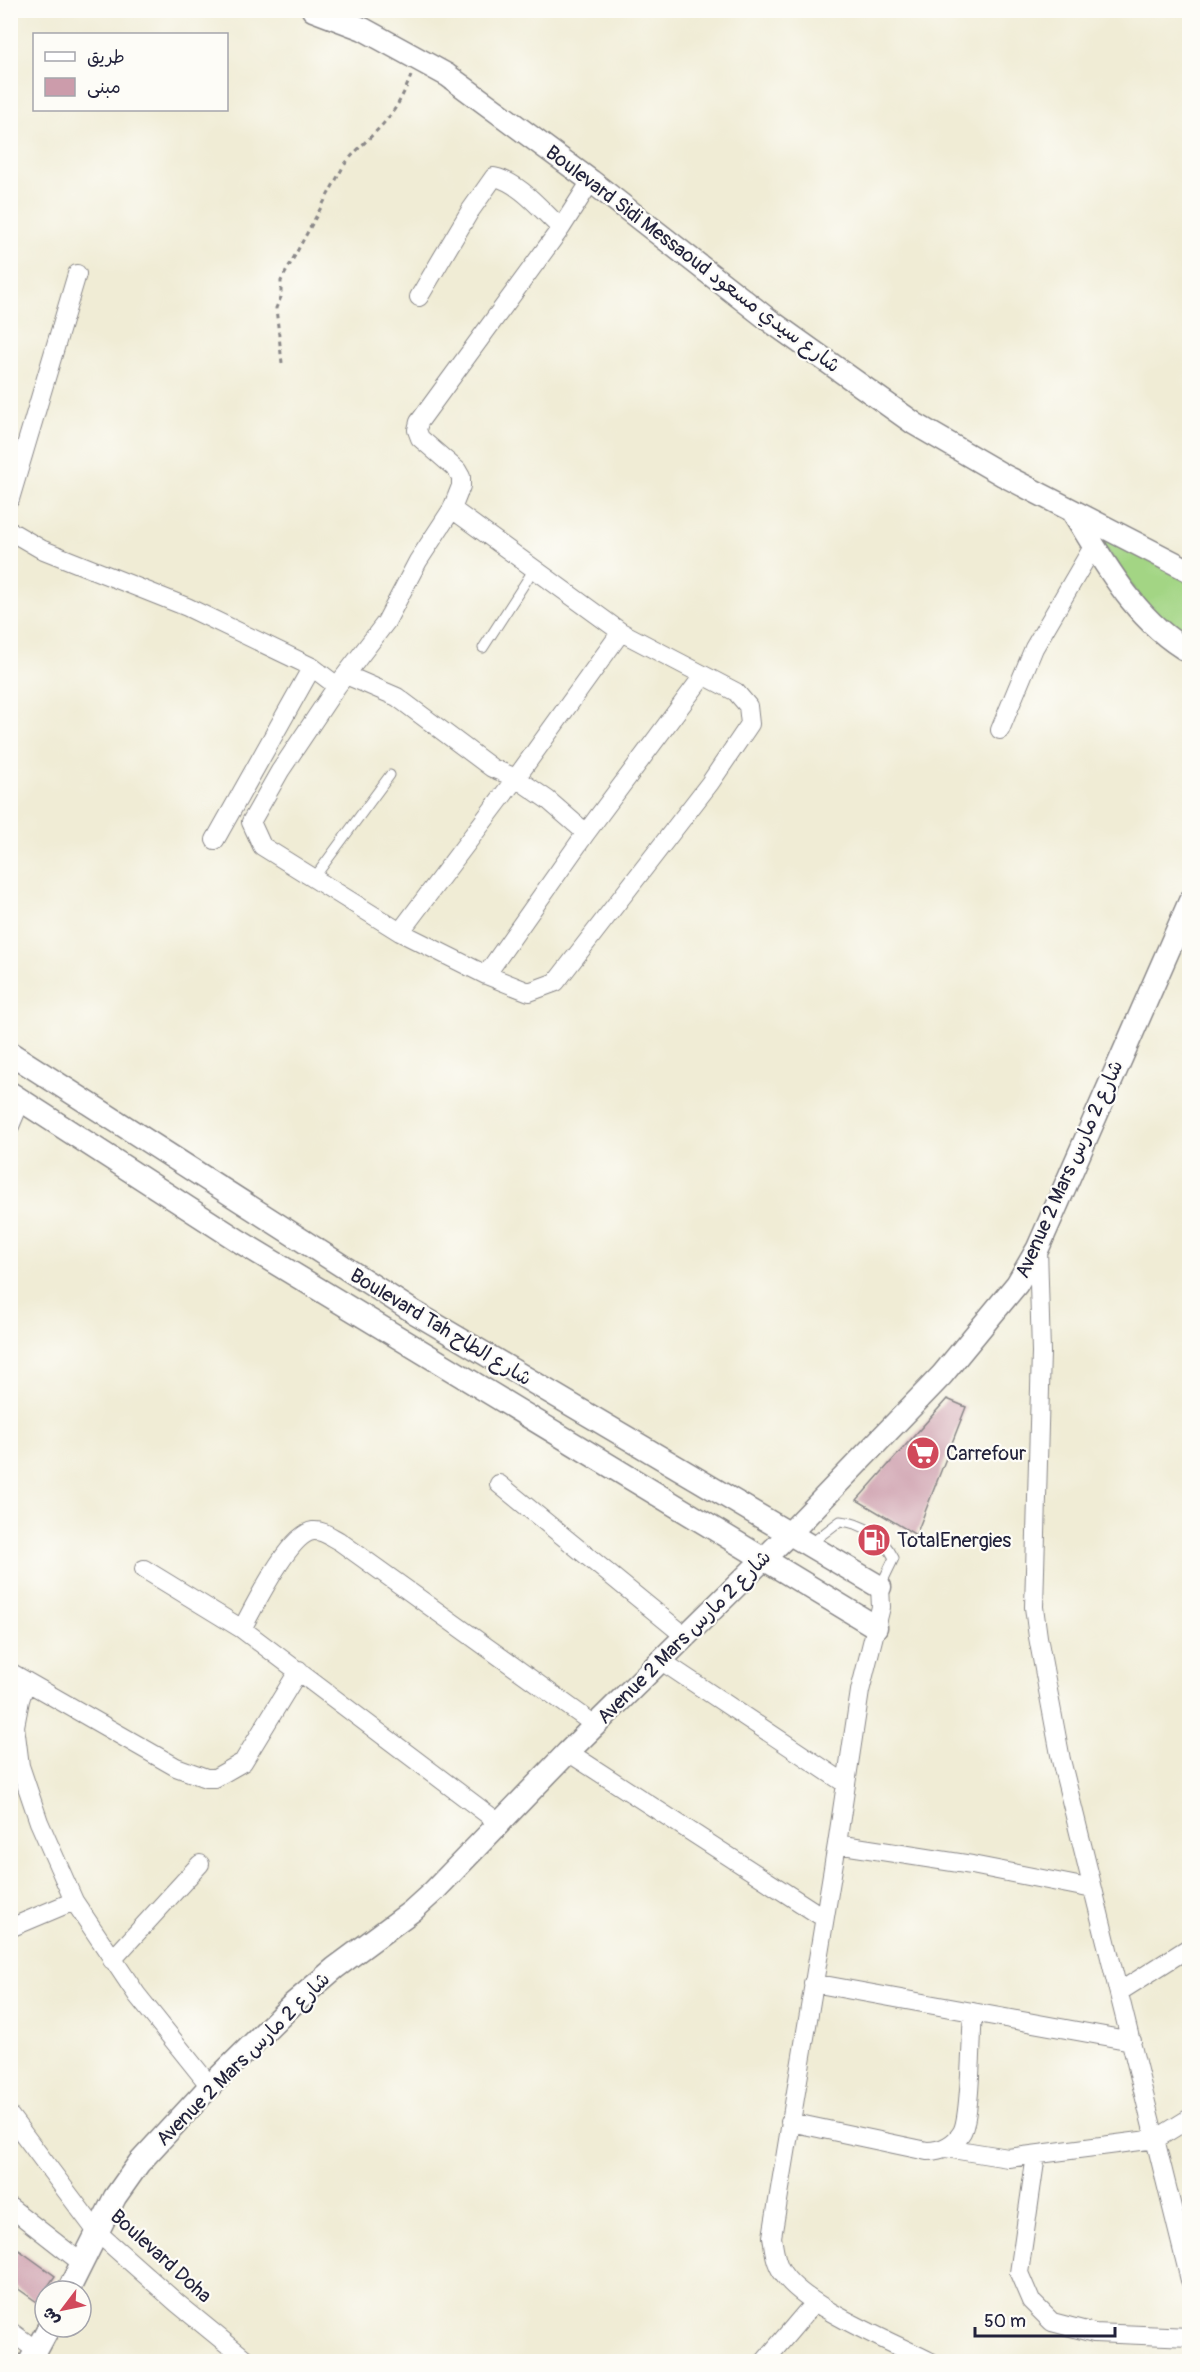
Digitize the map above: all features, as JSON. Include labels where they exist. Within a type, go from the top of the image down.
[{"type":"street","name":"Boulevard Sidi Messaoud شارع سيدي مسعود","points":[[314,10],[363,29],[418,58],[481,99],[591,181],[769,320],[915,424],[978,461],[1190,571]]},
{"type":"street","points":[[419,297],[470,211],[494,177],[504,179],[518,189],[561,228]]},
{"type":"street","points":[[452,509],[621,632],[736,693],[748,706],[750,724],[710,783],[556,982],[530,992],[486,975],[400,932],[262,846],[252,822],[280,771],[342,680],[386,622],[418,561],[452,509],[461,477],[457,470],[420,438],[417,426],[561,228],[591,181]]},
{"type":"street","points":[[10,499],[14,474],[77,273]]},
{"type":"street","name":"Boulevard Sidi Messaoud شارع سيدي مسعود","points":[[1072,510],[1141,612],[1167,637],[1190,652]]},
{"type":"street","points":[[10,531],[41,549],[187,607],[342,680],[397,697],[492,768],[516,778],[548,800],[586,834]]},
{"type":"street","points":[[1000,730],[1034,648],[1094,544]]},
{"type":"street","points":[[400,932],[516,778],[621,632]]},
{"type":"street","points":[[215,840],[312,667]]},
{"type":"street","points":[[486,975],[586,834],[703,676]]},
{"type":"street","name":"Avenue 2 Mars شارع 2 مارس","points":[[75,2279],[115,2197],[139,2163],[210,2086],[293,2004],[326,1975],[412,1911],[762,1558],[789,1534],[942,1375],[1017,1284],[1038,1248],[1190,901]]},
{"type":"street","name":"Boulevard Tah شارع الطاح","points":[[10,1053],[414,1312],[880,1587]]},
{"type":"street","points":[[10,1126],[16,1096]]},
{"type":"street","name":"Boulevard Tah شارع الطاح","points":[[16,1096],[239,1241],[876,1627]]},
{"type":"street","points":[[1038,1248],[1041,1352],[1035,1607],[1038,1637],[1061,1760],[1190,2280]]},
{"type":"street","points":[[499,1484],[685,1636]]},
{"type":"street","points":[[242,1629],[287,1550],[310,1531],[322,1532],[348,1548],[595,1725]]},
{"type":"street","points":[[144,1569],[242,1629],[499,1822]]},
{"type":"street","points":[[880,1587],[881,1607],[860,1691],[772,2237],[780,2270],[789,2282],[814,2303],[931,2361]]},
{"type":"street","points":[[660,1660],[846,1784]]},
{"type":"street","points":[[18,1676],[176,1767],[206,1778],[215,1778],[243,1762],[299,1670]]},
{"type":"street","points":[[18,1676],[20,1700],[15,1726],[20,1766],[39,1822],[74,1902],[137,1995],[210,2086]]},
{"type":"street","points":[[568,1752],[824,1918]]},
{"type":"street","points":[[837,1844],[972,1865],[1093,1889]]},
{"type":"street","points":[[112,1960],[200,1864]]},
{"type":"street","points":[[10,1929],[74,1902]]},
{"type":"street","points":[[1119,1992],[1190,1947]]},
{"type":"street","points":[[813,1983],[1132,2040]]},
{"type":"street","points":[[790,2122],[927,2151],[946,2148],[958,2137],[966,2120],[973,2012]]},
{"type":"street","name":"Boulevard Doha","points":[[10,2116],[97,2232],[177,2303],[249,2361]]},
{"type":"street","points":[[946,2148],[1008,2158],[1036,2155],[1156,2139],[1190,2118]]},
{"type":"street","points":[[1036,2155],[1019,2273],[1031,2301],[1052,2322],[1094,2334],[1190,2337]]},
{"type":"street","points":[[10,2206],[82,2264]]},
{"type":"street","points":[[764,2361],[814,2303]]},
{"type":"street","points":[[10,2331],[33,2356],[42,2339]]},
{"type":"lane","points":[[483,648],[534,569]]},
{"type":"lane","points":[[314,878],[390,775]]},
{"type":"lane","points":[[808,1546],[840,1521],[853,1522],[888,1546],[894,1558],[880,1587]]},
{"type":"lane","points":[[979,2361],[989,2361]]},
{"type":"path","points":[[282,363],[276,308],[281,297],[281,281],[343,166],[353,152],[381,127],[395,108],[418,58]]},
{"type":"green space","points":[[1087,524],[1189,577],[1189,646],[1146,606]]},
{"type":"building","name":"Carrefour","points":[[947,1399],[966,1407],[916,1535],[857,1500]]},
{"type":"building","points":[[19,2250],[55,2276],[53,2279],[33,2279],[33,2299],[10,2283],[10,2262]]},
{"type":"place","name":"Carrefour","points":[[923,1453]]},
{"type":"place","name":"TotalEnergies","points":[[874,1540]]}]
